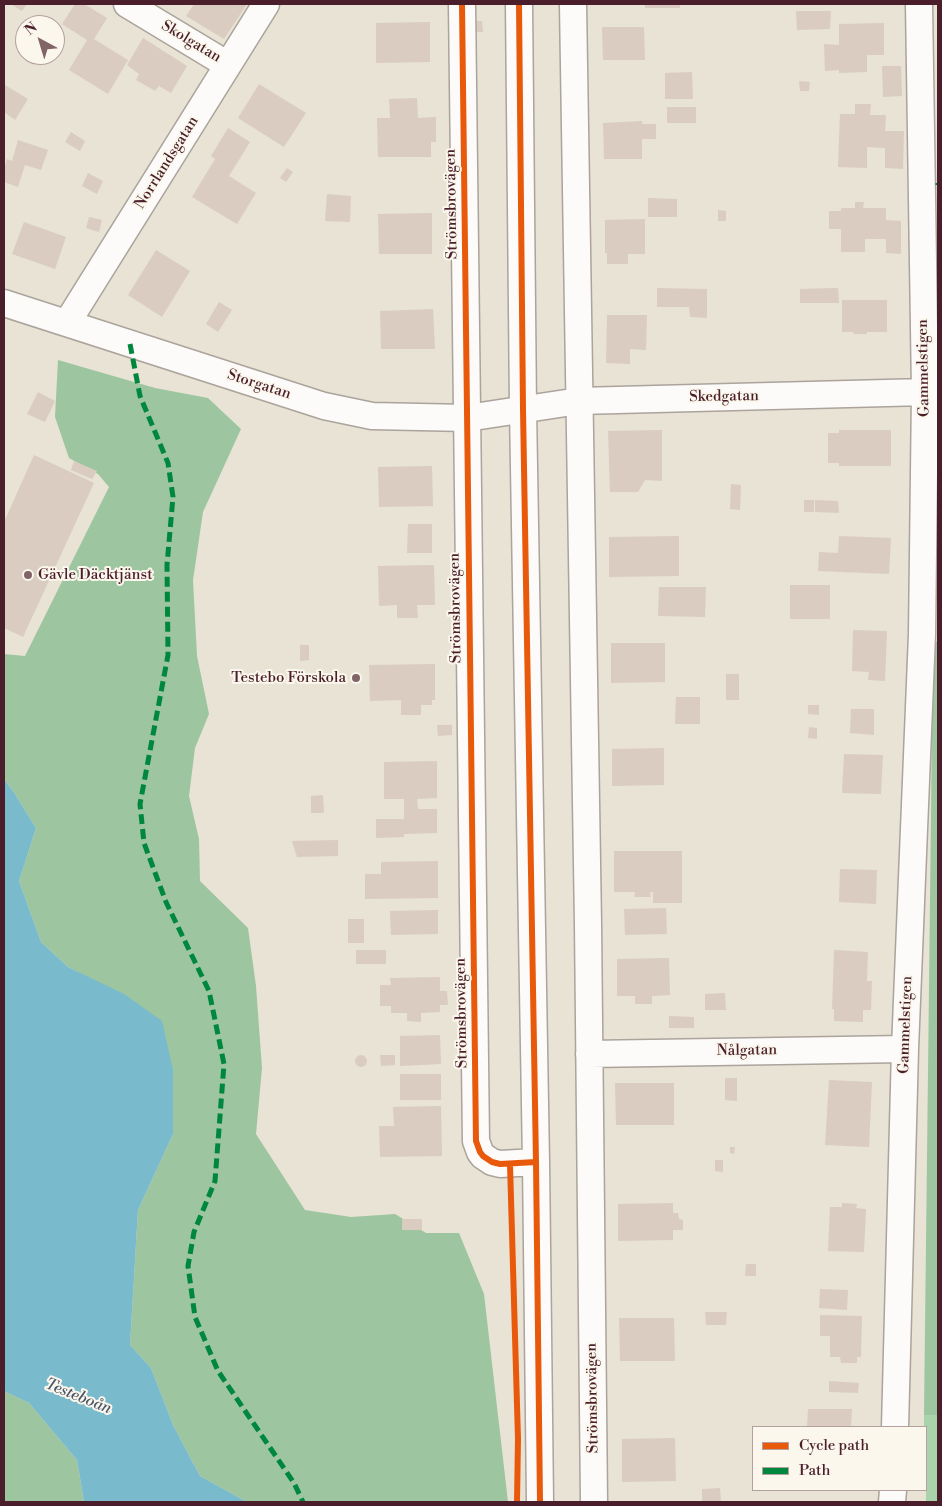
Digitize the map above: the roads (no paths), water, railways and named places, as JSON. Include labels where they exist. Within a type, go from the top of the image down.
[{"type":"street","name":"Skolgatan","points":[[127,4],[228,65]]},
{"type":"street","name":"Norrlandsgatan","points":[[66,323],[266,4]]},
{"type":"street","name":"Strömsbrovägen","points":[[462,4],[476,1141],[483,1156],[492,1162],[510,1164],[536,1162]]},
{"type":"street","points":[[519,4],[523,409],[540,1502]]},
{"type":"street","name":"Strömsbrovägen","points":[[573,4],[594,1502]]},
{"type":"street","name":"Gammelstigen","points":[[895,1422],[905,1049],[930,627],[925,392],[929,106],[918,4]]},
{"type":"street","name":"Storgatan","points":[[4,303],[339,410],[389,418],[467,418],[523,409]]},
{"type":"street","name":"Skedgatan","points":[[523,409],[579,401],[925,392]]},
{"type":"street","name":"Nålgatan","points":[[589,1054],[905,1049]]},
{"type":"water","name":"Testeboån","points":[[4,779],[36,828],[19,881],[41,942],[68,967],[124,994],[162,1021],[173,1070],[173,1134],[138,1210],[130,1345],[151,1368],[173,1425],[200,1476],[247,1502],[84,1502],[77,1460],[29,1403],[4,1391]]},
{"type":"place","name":"Gävle Däcktjänst","points":[[28,575]]},
{"type":"place","name":"Testebo Förskola","points":[[356,678]]}]
